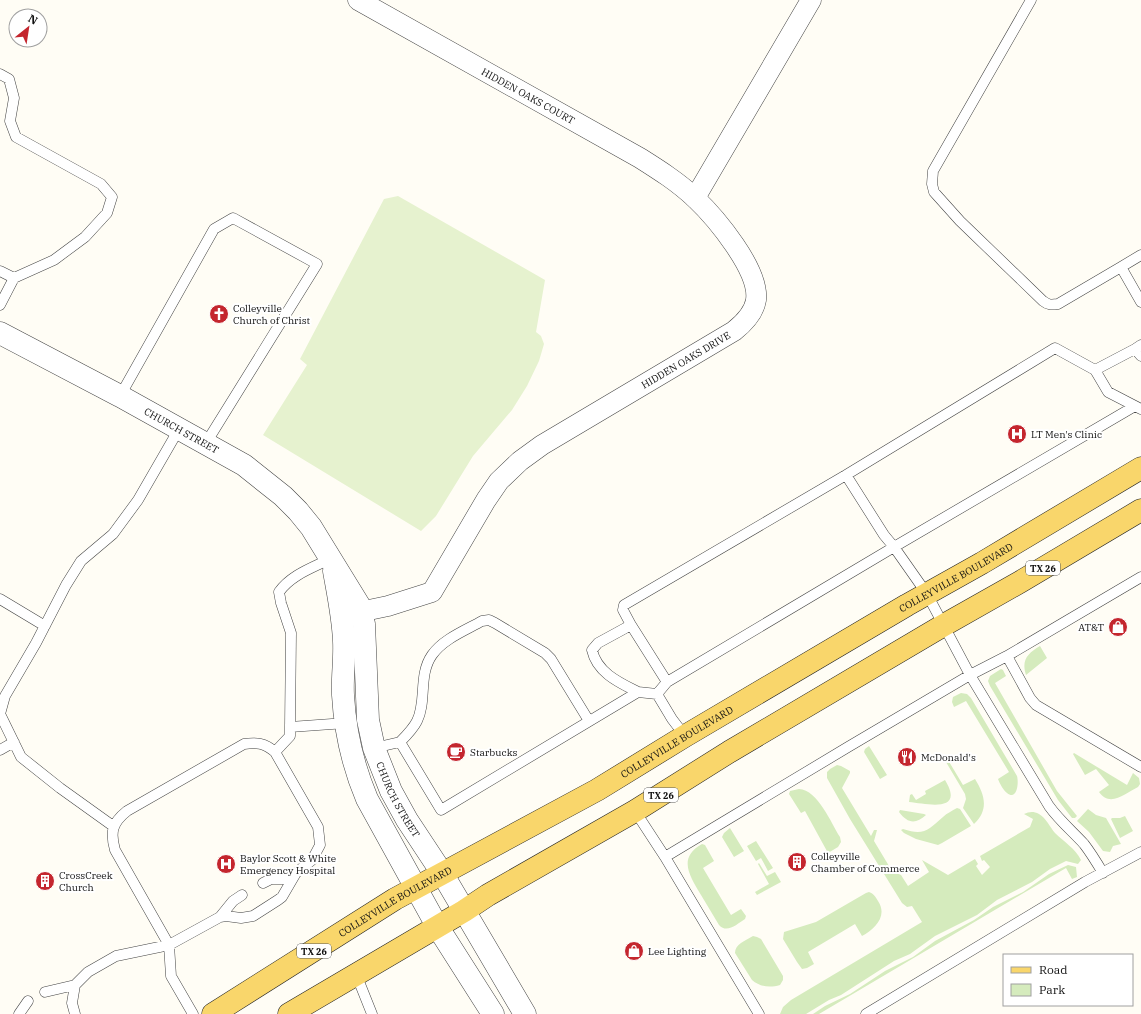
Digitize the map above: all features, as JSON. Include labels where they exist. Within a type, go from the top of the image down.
[{"type":"main road","name":"COLLEYVILLE BOULEVARD","points":[[213,1014],[416,887],[597,790],[685,736],[982,563],[1141,468]]},
{"type":"main road","name":"TX 26","points":[[289,1014],[464,911],[488,895],[635,811],[736,748],[944,624],[1020,582],[1141,510]]},
{"type":"street","name":"HIDDEN OAKS COURT","points":[[358,0],[640,158],[673,180],[695,198]]},
{"type":"street","points":[[695,198],[811,0]]},
{"type":"street","name":"HIDDEN OAKS DRIVE","points":[[351,614],[388,606],[432,592],[486,500],[499,481],[520,460],[542,445],[734,331],[746,320],[753,310],[756,299],[755,286],[750,270],[716,220],[695,198]]},
{"type":"street","name":"CHURCH STREET","points":[[0,333],[120,396],[244,465],[283,496],[311,527],[359,605],[351,614],[344,639],[343,694],[346,723],[360,782],[367,799],[437,926],[493,1014]]},
{"type":"street","name":"CHURCH STREET","points":[[351,614],[364,624],[368,720],[374,748],[391,791],[442,873],[525,1014]]},
{"type":"street","points":[[352,753],[374,748]]},
{"type":"lane","points":[[1032,0],[933,172],[932,184],[934,192],[960,221],[1042,301],[1047,304],[1058,304],[1141,255]]},
{"type":"lane","points":[[0,74],[9,79],[14,98],[10,121],[16,137],[101,184],[112,197],[107,213],[85,237],[54,260],[14,278],[0,305]]},
{"type":"lane","points":[[120,396],[214,229],[233,218],[317,264],[206,443]]},
{"type":"lane","points":[[1121,267],[1141,302]]},
{"type":"lane","points":[[0,270],[14,278]]},
{"type":"lane","points":[[667,682],[631,625],[623,610],[624,605],[846,475],[1055,348],[1095,370],[1108,392],[1138,408]]},
{"type":"lane","points":[[1095,370],[1139,350]]},
{"type":"lane","points":[[658,694],[667,682],[894,547],[1138,408]]},
{"type":"lane","points":[[113,826],[60,788],[21,757],[0,714],[3,695],[45,626],[81,561],[113,534],[138,500],[179,429]]},
{"type":"lane","points":[[846,475],[884,535],[927,594],[970,676],[1049,806],[1058,819],[1083,843],[1092,854],[1103,873]]},
{"type":"lane","points":[[275,752],[290,736],[291,632],[281,603],[279,592],[285,584],[292,579],[332,562]]},
{"type":"lane","points":[[665,857],[970,676],[1007,656],[1141,577]]},
{"type":"lane","points":[[0,599],[45,626]]},
{"type":"lane","points":[[374,748],[400,742],[410,732],[417,721],[420,714],[424,673],[432,655],[445,642],[482,621],[489,620],[545,653],[551,659],[589,721]]},
{"type":"lane","points":[[631,625],[598,643],[592,650],[594,656],[610,677],[638,692],[658,694]]},
{"type":"lane","points":[[1007,656],[1030,698],[1036,705],[1141,767]]},
{"type":"lane","points":[[400,742],[441,810],[638,692]]},
{"type":"lane","points":[[658,694],[672,719],[685,736]]},
{"type":"lane","points":[[290,727],[346,723]]},
{"type":"lane","points":[[0,750],[14,742]]},
{"type":"lane","points":[[45,992],[75,985],[88,972],[116,956],[170,945],[220,917],[226,916],[240,918],[253,916],[282,897],[296,873],[312,860],[320,845],[320,836],[318,826],[275,752],[263,744],[253,742],[244,744],[127,811],[113,826],[112,834],[115,850],[170,945],[171,976],[193,1014]]},
{"type":"lane","points":[[635,811],[665,857],[758,1014]]},
{"type":"lane","points":[[866,1014],[1079,886],[1141,852]]},
{"type":"lane","points":[[263,883],[271,879],[292,878]]},
{"type":"lane","points":[[220,917],[233,901],[242,895]]},
{"type":"lane","points":[[356,974],[372,1014]]},
{"type":"lane","points":[[75,985],[72,1003],[75,1014]]},
{"type":"lane","points":[[19,1014],[28,1001]]},
{"type":"green space","points":[[398,196],[545,280],[536,332],[541,336],[544,344],[539,361],[527,386],[512,410],[473,456],[436,516],[421,531],[263,435],[307,365],[300,359],[384,199]]},
{"type":"green space","points":[[1040,646],[1047,658],[1026,675],[1024,665],[1025,661],[1032,651]]},
{"type":"green space","points":[[1001,669],[1006,676],[995,683],[1057,791],[1077,816],[1075,818],[1072,818],[1058,800],[990,686],[988,681],[990,676]]},
{"type":"green space","points":[[961,693],[967,694],[971,698],[1017,776],[1018,783],[1013,795],[1010,795],[1004,790],[998,779],[1009,772],[966,701],[954,707],[952,702],[953,697]]},
{"type":"green space","points":[[869,746],[887,775],[880,779],[864,752]]},
{"type":"green space","points":[[1074,753],[1127,785],[1133,773],[1139,778],[1140,784],[1138,787],[1118,798],[1108,799],[1103,797],[1099,792],[1109,785],[1096,769],[1085,775],[1073,754]]},
{"type":"green space","points":[[945,755],[963,785],[975,779],[981,791],[984,808],[979,819],[974,824],[963,808],[966,799],[965,794],[943,757]]},
{"type":"green space","points":[[837,765],[850,771],[842,788],[871,836],[874,830],[877,830],[874,841],[892,871],[901,875],[908,886],[929,872],[922,860],[948,875],[975,859],[978,864],[976,866],[982,875],[990,867],[984,860],[982,861],[980,856],[1030,827],[1033,819],[1024,814],[1029,812],[1035,812],[1046,820],[1055,833],[1073,849],[1081,860],[1078,864],[1066,861],[1050,869],[1032,882],[997,900],[977,915],[935,936],[910,954],[894,961],[841,995],[829,1000],[806,1014],[780,1014],[783,1007],[791,1000],[922,922],[912,906],[907,907],[902,903],[850,819],[827,778],[827,772]]},
{"type":"green space","points":[[945,780],[950,791],[950,798],[947,802],[934,805],[909,802],[910,795],[912,794],[916,800],[926,794],[925,791]]},
{"type":"green space","points":[[799,789],[806,791],[818,801],[840,837],[841,842],[838,847],[828,853],[805,811],[801,813],[789,794],[790,791]]},
{"type":"green space","points":[[957,808],[960,809],[971,826],[938,845],[916,839],[901,830],[921,832]]},
{"type":"green space","points":[[1088,809],[1096,815],[1106,818],[1121,844],[1113,846],[1110,852],[1103,851],[1089,832],[1077,821]]},
{"type":"green space","points":[[900,810],[926,815],[919,820],[909,821],[902,816],[899,812]]},
{"type":"green space","points":[[1125,816],[1133,831],[1120,838],[1111,819]]},
{"type":"green space","points":[[730,828],[744,851],[734,857],[722,837]]},
{"type":"green space","points":[[756,841],[773,868],[768,871],[761,858],[756,861],[747,846]]},
{"type":"green space","points":[[702,844],[705,845],[714,861],[703,868],[731,915],[741,909],[746,916],[745,919],[732,927],[725,929],[719,925],[690,874],[688,861],[690,855],[694,849]]},
{"type":"green space","points":[[759,863],[767,876],[775,872],[781,882],[757,895],[755,892],[769,884],[758,864]]},
{"type":"green space","points":[[1068,865],[1076,867],[1077,877],[1072,879],[1066,868],[819,1014],[813,1014],[825,1006],[850,994],[885,971],[913,957],[935,941],[974,920],[993,907],[1023,892],[1049,874]]},
{"type":"green space","points":[[869,892],[875,896],[881,907],[882,912],[879,922],[862,936],[855,924],[808,952],[814,964],[802,969],[783,939],[784,932],[816,922]]},
{"type":"green space","points":[[753,936],[761,939],[783,976],[783,980],[780,985],[765,986],[752,980],[735,953],[735,950],[739,945]]},
{"type":"place","name":"Colleyville Church of Christ","points":[[219,314]]},
{"type":"place","name":"LT Men's Clinic","points":[[1017,434]]},
{"type":"place","name":"AT&T","points":[[1118,627]]},
{"type":"place","name":"Starbucks","points":[[456,752]]},
{"type":"place","name":"McDonald's","points":[[907,757]]},
{"type":"place","name":"Colleyville Chamber of Commerce","points":[[797,862]]},
{"type":"place","name":"Baylor Scott & White Emergency Hospital","points":[[226,864]]},
{"type":"place","name":"CrossCreek Church","points":[[45,881]]},
{"type":"place","name":"Lee Lighting","points":[[634,951]]}]
